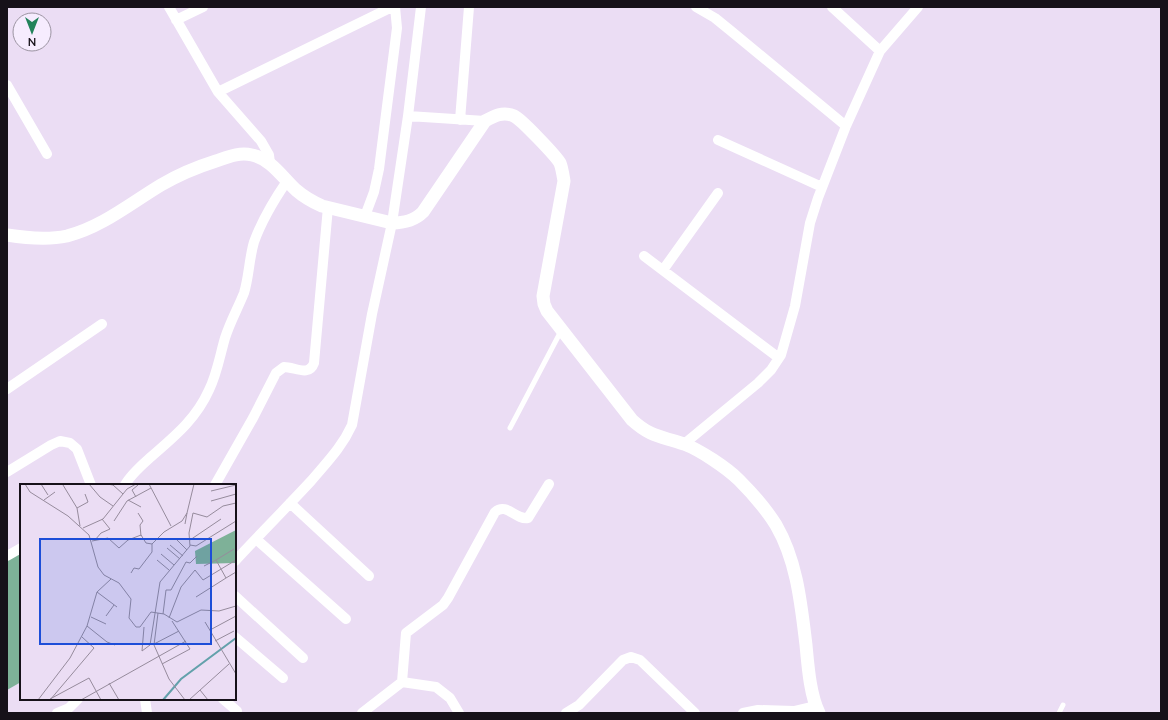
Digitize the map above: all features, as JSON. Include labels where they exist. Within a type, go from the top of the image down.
[{"type":"street","points":[[169,7],[218,92],[261,141],[269,156],[270,163]]},
{"type":"street","points":[[176,20],[204,7]]},
{"type":"street","points":[[218,92],[392,7]]},
{"type":"street","points":[[368,217],[379,169],[397,28],[395,7]]},
{"type":"street","points":[[236,560],[339,449],[352,425],[408,116],[421,7]]},
{"type":"street","points":[[460,120],[469,7]]},
{"type":"street","points":[[696,7],[715,18],[846,126]]},
{"type":"street","points":[[832,7],[880,51]]},
{"type":"street","points":[[684,444],[758,383],[771,370],[779,358],[795,306],[810,223],[822,187],[846,126],[880,51],[918,7]]},
{"type":"street","points":[[7,85],[10,97],[47,154]]},
{"type":"street","points":[[7,234],[41,238],[55,238],[68,235],[112,217],[182,173],[238,154],[252,155],[270,163],[296,190],[313,202],[368,217],[399,223],[411,220],[423,212],[485,121],[495,115],[506,114],[515,116],[554,153],[560,164],[564,181],[543,296],[547,311],[632,420],[649,433],[684,444],[732,473],[751,493],[775,525],[786,547],[796,577],[817,709],[793,712],[764,709],[743,713]]},
{"type":"street","points":[[408,116],[485,121]]},
{"type":"street","points":[[718,140],[822,187]]},
{"type":"street","points":[[126,484],[139,468],[180,432],[194,417],[207,395],[218,366],[230,325],[244,293],[254,243],[273,202],[287,180]]},
{"type":"street","points":[[663,270],[718,193]]},
{"type":"street","points":[[216,484],[253,418],[276,373],[284,367],[301,370],[309,370],[312,368],[314,363],[328,207]]},
{"type":"street","points":[[644,256],[779,358]]},
{"type":"street","points":[[7,388],[102,324]]},
{"type":"street","points":[[7,472],[60,441],[70,443],[77,448],[91,484]]},
{"type":"street","points":[[362,713],[402,682],[406,633],[443,605],[495,512],[498,509],[505,508],[521,518],[528,518],[549,484]]},
{"type":"street","points":[[290,503],[369,576]]},
{"type":"street","points":[[256,539],[346,618]]},
{"type":"street","points":[[7,556],[20,549]]},
{"type":"street","points":[[236,597],[303,658]]},
{"type":"street","points":[[236,638],[283,678]]},
{"type":"street","points":[[566,713],[579,705],[623,660],[631,657],[640,660],[695,713]]},
{"type":"street","points":[[402,682],[436,688],[450,698],[459,713]]},
{"type":"street","points":[[56,713],[69,708],[77,700]]},
{"type":"street","points":[[224,700],[236,711]]},
{"type":"lane","points":[[510,428],[561,330]]},
{"type":"lane","points":[[1059,713],[1063,705]]},
{"type":"green space","points":[[7,550],[20,550],[20,683],[7,690]]}]
